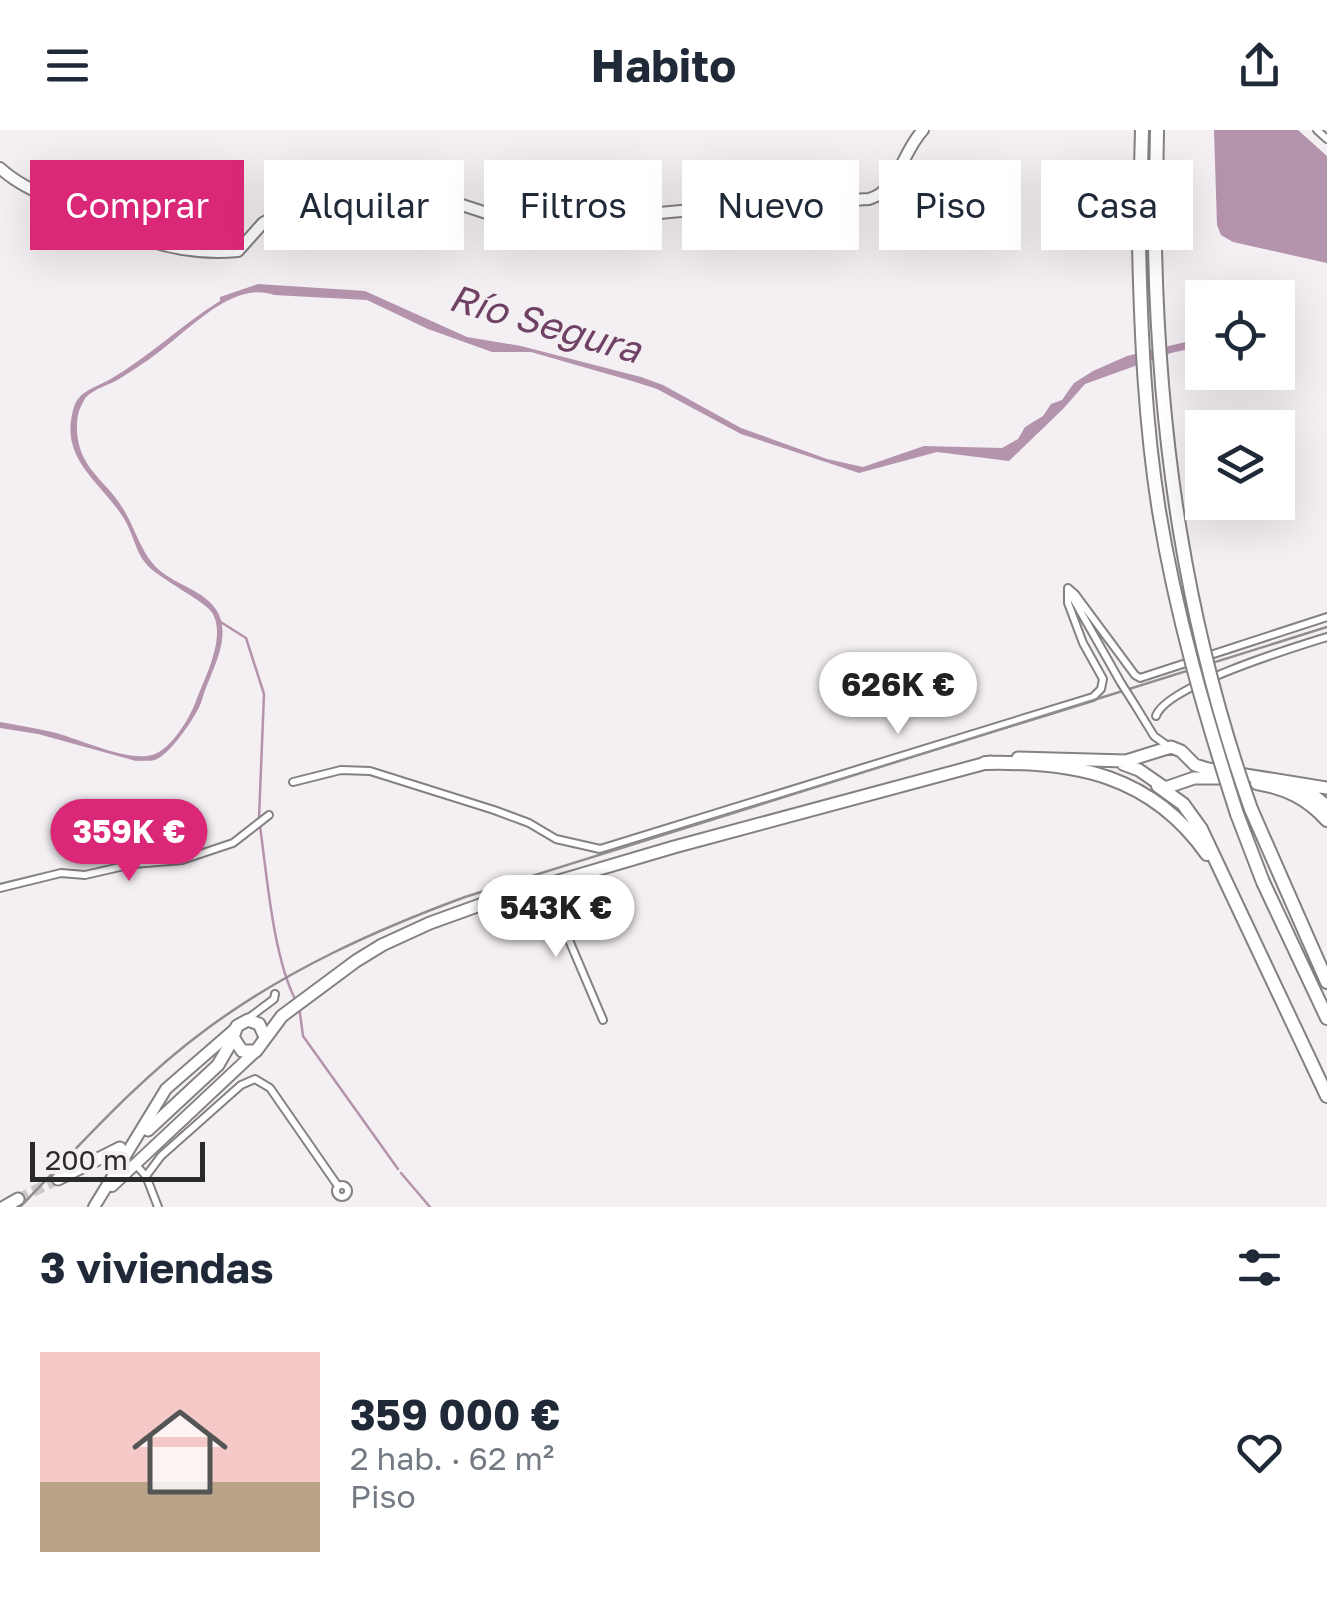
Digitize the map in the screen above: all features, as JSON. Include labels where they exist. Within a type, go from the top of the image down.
[{"type":"highway","points":[[1142,130],[1139,244],[1146,401],[1160,512],[1195,680],[1237,814],[1263,882],[1327,1018]]},
{"type":"highway","points":[[1157,130],[1154,247],[1161,397],[1182,553],[1222,719],[1251,809],[1327,982]]},
{"type":"highway","points":[[218,1065],[252,1052],[286,1014],[390,940],[466,910],[985,763],[1056,757],[1136,760],[1171,747],[1208,770],[1327,785]]},
{"type":"highway","points":[[1155,752],[1148,765],[1155,782],[1169,788],[1198,778],[1257,782],[1304,790],[1327,806]]},
{"type":"highway","points":[[1182,783],[1188,770],[1186,758]]},
{"type":"highway","points":[[1112,761],[1134,768],[1155,782],[1183,804],[1196,821],[1327,1096]]},
{"type":"highway","points":[[985,763],[1072,768],[1104,775],[1134,788],[1184,825],[1230,892]]},
{"type":"highway","points":[[1257,782],[1296,794],[1327,820]]},
{"type":"highway","points":[[148,1130],[218,1065],[248,1024],[286,1014]]},
{"type":"highway","points":[[248,1024],[263,1028],[265,1037]]},
{"type":"highway","points":[[248,1024],[238,1048],[252,1052]]},
{"type":"highway","points":[[58,1180],[125,1156]]},
{"type":"highway","points":[[4,1207],[18,1200]]},
{"type":"main road","points":[[1,167],[19,183],[127,236],[169,247],[222,252],[244,248],[263,223],[276,216],[362,215],[408,229],[421,228],[447,209],[462,205],[508,220],[562,222],[735,206],[869,199],[882,195],[890,186],[907,149],[923,130]]},
{"type":"main road","points":[[96,1204],[169,1086],[248,1024]]},
{"type":"main road","points":[[96,1204],[122,1175],[125,1156],[195,1108],[252,1052]]},
{"type":"street","points":[[1318,130],[1327,139]]},
{"type":"street","points":[[1068,588],[1140,678],[1327,617]]},
{"type":"street","points":[[1068,588],[1154,736],[1171,747]]},
{"type":"street","points":[[293,782],[341,770],[370,771],[512,817],[556,839],[600,849],[610,847],[1093,697],[1103,680],[1068,604],[1068,588]]},
{"type":"street","points":[[1156,716],[1159,708],[1242,665],[1327,638]]},
{"type":"street","points":[[1154,736],[1155,752]]},
{"type":"street","points":[[0,888],[62,873],[86,874],[133,864],[182,860],[233,843],[269,816]]},
{"type":"street","points":[[545,885],[599,1018]]},
{"type":"street","points":[[248,1024],[275,994]]},
{"type":"street","points":[[146,1176],[161,1156],[241,1085],[255,1079],[270,1088],[338,1186]]},
{"type":"street","points":[[146,1176],[148,1158],[195,1108]]},
{"type":"street","points":[[125,1156],[146,1176],[158,1207]]},
{"type":"street","points":[[122,1175],[134,1171],[146,1176]]},
{"type":"shaded area","points":[[1214,130],[1298,130],[1327,156],[1327,263],[1233,242],[1221,235],[1217,225]]},
{"type":"shaded area","points":[[258,284],[365,291],[467,337],[521,346],[641,377],[741,428],[827,459],[863,467],[924,446],[1002,448],[1018,439],[1025,427],[1093,371],[1127,356],[1185,342],[1185,350],[1085,384],[1009,461],[937,452],[859,473],[741,434],[657,389],[531,352],[492,352],[428,329],[367,300],[247,293],[221,304],[141,365],[89,394],[78,416],[77,434],[83,456],[120,504],[152,562],[211,603],[221,620],[220,651],[195,714],[169,749],[150,761],[136,761],[38,734],[0,728],[0,722],[33,728],[119,753],[145,756],[155,754],[174,739],[193,708],[215,647],[213,614],[143,560],[123,517],[76,454],[71,425],[76,402],[84,393],[138,361],[220,301],[220,297]]},
{"type":"waterway","points":[[219,621],[246,638],[264,694],[259,818]]},
{"type":"waterway","points":[[260,826],[276,938],[295,999]]},
{"type":"waterway","points":[[299,1006],[303,1036],[398,1169]]},
{"type":"waterway","points":[[401,1173],[430,1207]]},
{"type":"tunnel","points":[[18,1199],[58,1179]]},
{"type":"railway","points":[[20,1207],[110,1113],[182,1048],[269,988],[364,938],[465,897],[1327,627]]},
{"type":"water label","name":"Río Segura","points":[[545,324]]}]
